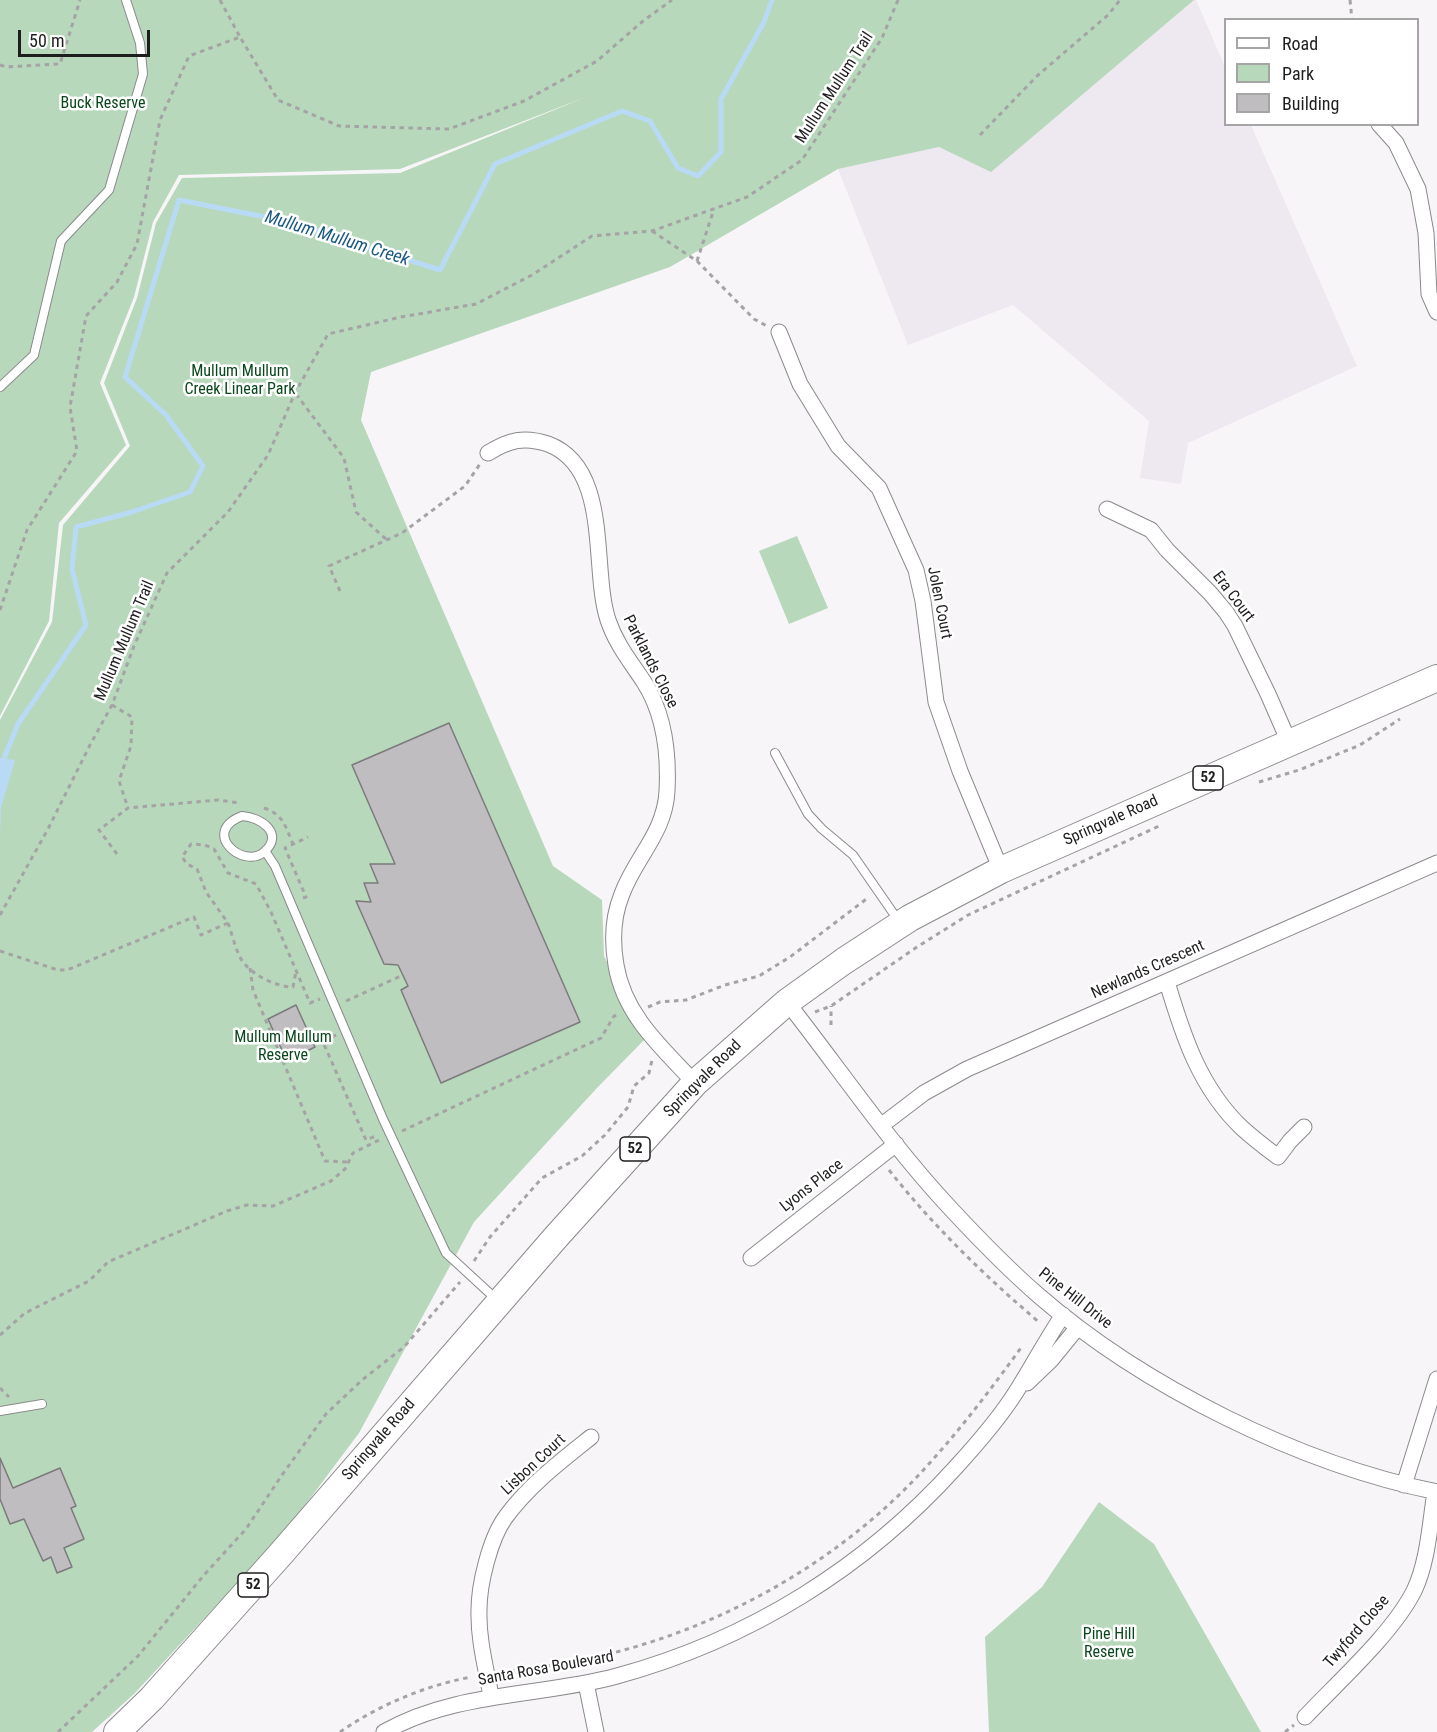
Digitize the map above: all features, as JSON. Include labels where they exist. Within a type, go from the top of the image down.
[{"type":"main road","name":"Springvale Road","points":[[117,1732],[152,1698],[279,1556],[695,1083],[794,1010],[823,975],[900,924],[1001,870],[1289,741],[1437,678]]},
{"type":"street","points":[[1380,126],[1396,144],[1418,189],[1426,233],[1429,294],[1437,312]]},
{"type":"street","name":"Jolen Court","points":[[779,332],[800,384],[838,446],[879,488],[916,570],[923,601],[936,702],[960,771],[1001,870]]},
{"type":"street","name":"Parklands Close","points":[[488,453],[504,442],[528,440],[554,447],[574,464],[593,506],[601,590],[608,619],[621,651],[653,698],[665,734],[668,774],[667,795],[657,831],[622,893],[614,933],[616,966],[619,981],[633,1013],[648,1033],[695,1083]]},
{"type":"street","name":"Era Court","points":[[1107,509],[1151,530],[1226,612],[1259,674],[1289,741]]},
{"type":"street","name":"Newlands Crescent","points":[[882,1125],[924,1093],[958,1074],[1437,862]]},
{"type":"street","points":[[1167,981],[1180,1027],[1193,1058],[1212,1092],[1242,1128],[1278,1157],[1304,1127]]},
{"type":"street","name":"Pine Hill Drive","points":[[794,1010],[896,1144],[949,1207],[1038,1295],[1078,1327],[1166,1385],[1241,1424],[1313,1455],[1404,1485],[1436,1492]]},
{"type":"street","name":"Lyons Place","points":[[751,1258],[896,1144]]},
{"type":"street","name":"Santa Rosa Boulevard","points":[[384,1732],[440,1708],[490,1696],[586,1683],[646,1667],[708,1645],[770,1615],[827,1581],[893,1530],[932,1493],[979,1441],[1016,1393],[1040,1349],[1063,1315]]},
{"type":"street","name":"Santa Rosa Boulevard","points":[[1016,1393],[1051,1360],[1078,1327]]},
{"type":"street","points":[[1404,1485],[1437,1379]]},
{"type":"street","name":"Lisbon Court","points":[[490,1696],[479,1610],[483,1578],[490,1550],[503,1520],[524,1496],[554,1466],[591,1437]]},
{"type":"street","name":"Twyford Close","points":[[1305,1717],[1380,1637],[1403,1609],[1415,1589],[1424,1560],[1436,1492]]},
{"type":"street","points":[[586,1683],[596,1732]]},
{"type":"lane","points":[[0,387],[34,355],[61,241],[109,190],[143,74],[140,43],[126,0]]},
{"type":"lane","points":[[775,753],[808,814],[853,855],[900,924]]},
{"type":"lane","points":[[242,816],[262,821],[269,826],[271,843],[265,851],[257,856],[242,855],[233,851],[225,840],[228,823],[242,816]]},
{"type":"lane","points":[[265,851],[275,866],[334,1007],[446,1252],[500,1302]]},
{"type":"lane","points":[[0,1411],[42,1404]]},
{"type":"path","points":[[0,65],[6,67],[60,63],[81,0]]},
{"type":"path","points":[[220,0],[278,100],[339,126],[449,129],[524,101],[597,61],[643,21],[672,0]]},
{"type":"path","name":"Mullum Mullum Trail","points":[[0,915],[48,829],[112,705],[134,646],[167,573],[228,512],[268,455],[295,393],[328,334],[401,317],[476,304],[532,275],[592,236],[652,231],[747,197],[802,160],[882,38],[898,0]]},
{"type":"path","points":[[980,135],[1037,76],[1108,15],[1120,0]]},
{"type":"path","points":[[1350,0],[1352,18]]},
{"type":"path","points":[[0,610],[27,530],[77,452],[70,407],[86,316],[117,282],[137,244],[160,120],[189,56],[240,37]]},
{"type":"path","points":[[697,261],[714,209]]},
{"type":"path","points":[[652,231],[697,261],[754,319],[779,332]]},
{"type":"path","points":[[295,393],[344,458],[356,512],[388,540]]},
{"type":"path","points":[[340,591],[329,566],[402,533],[465,486],[488,453]]},
{"type":"path","points":[[112,705],[132,717],[131,746],[119,781],[128,808]]},
{"type":"path","points":[[1249,786],[1299,771],[1360,745],[1406,716]]},
{"type":"path","points":[[117,854],[99,830],[128,808],[218,800],[248,805]]},
{"type":"path","points":[[258,806],[275,812],[283,820],[293,844]]},
{"type":"path","points":[[794,1010],[831,1006],[968,915],[1161,825]]},
{"type":"path","points":[[296,971],[293,987],[281,987],[265,980],[242,960],[228,923],[206,892],[197,869],[182,857],[191,844],[214,849],[228,873],[256,884],[271,912],[310,1004],[323,998],[328,1010],[403,975]]},
{"type":"path","points":[[339,1033],[323,1042],[366,1140],[380,1134],[388,1152],[407,1143],[402,1131],[601,1038],[614,1016],[633,1013],[660,1002],[686,1000],[725,985],[759,976],[790,957],[877,890]]},
{"type":"path","points":[[0,951],[58,970],[67,970],[194,917],[201,935],[228,923]]},
{"type":"path","points":[[250,968],[253,990],[325,1161],[349,1162]]},
{"type":"path","points":[[831,1006],[831,1025]]},
{"type":"path","points":[[58,1732],[138,1656],[204,1575],[246,1529],[326,1414],[362,1380],[404,1347],[467,1272],[489,1236],[542,1178],[582,1156],[605,1135],[628,1107],[634,1086],[649,1073],[652,1057]]},
{"type":"path","points":[[0,1335],[25,1313],[89,1281],[108,1262],[233,1209],[247,1205],[268,1207],[335,1179],[349,1162],[353,1153],[382,1138]]},
{"type":"path","points":[[879,1156],[945,1235],[973,1264],[1040,1324]]},
{"type":"path","points":[[340,1732],[401,1698],[455,1680],[584,1660],[662,1638],[737,1606],[785,1580],[812,1564],[863,1526],[913,1481],[956,1433],[1028,1340]]},
{"type":"shaded area","points":[[1196,0],[1224,65],[1224,126],[1251,126],[1357,366],[1188,443],[1181,484],[1140,478],[1149,421],[1013,305],[908,345],[838,169],[939,147],[991,171]]},
{"type":"green space","points":[[0,0],[1194,0],[991,172],[939,147],[838,169],[670,267],[371,372],[361,420],[553,866],[602,900],[604,956],[647,1037],[474,1222],[359,1433],[288,1528],[134,1694],[92,1732],[0,1732],[0,720],[52,622],[63,525],[130,446],[104,383],[137,298],[156,223],[182,178],[400,173],[586,97],[400,169],[179,175],[153,222],[134,297],[100,383],[126,445],[59,523],[49,621],[0,716]]},
{"type":"green space","points":[[797,536],[828,608],[789,624],[759,551]]},
{"type":"green space","name":"Pine Hill Reserve","points":[[1099,1502],[1154,1544],[1261,1732],[989,1732],[985,1637],[1042,1587]]},
{"type":"water","points":[[0,758],[15,760],[1,808],[0,839]]},
{"type":"building","points":[[449,723],[580,1022],[441,1083],[401,990],[408,986],[398,965],[384,964],[356,901],[371,902],[364,883],[378,883],[370,864],[395,864],[352,765]]},
{"type":"building","points":[[296,1005],[315,1047],[287,1061],[268,1019]]},
{"type":"building","points":[[0,1458],[13,1488],[60,1468],[76,1506],[71,1508],[84,1539],[64,1548],[72,1567],[57,1573],[51,1557],[43,1561],[24,1519],[10,1524],[0,1499]]},
{"type":"waterway","name":"Mullum Mullum Creek","points":[[0,768],[18,724],[86,625],[72,569],[76,527],[132,512],[190,492],[203,466],[166,415],[125,377],[179,200],[290,222],[440,270],[495,164],[622,111],[650,121],[678,168],[698,176],[721,152],[721,99],[764,22],[772,0]]},
{"type":"park label","name":"Buck Reserve","points":[[103,104]]},
{"type":"park label","name":"Mullum Mullum Creek Linear Park","points":[[240,381]]},
{"type":"park label","name":"Mullum Mullum Reserve","points":[[283,1047]]}]
